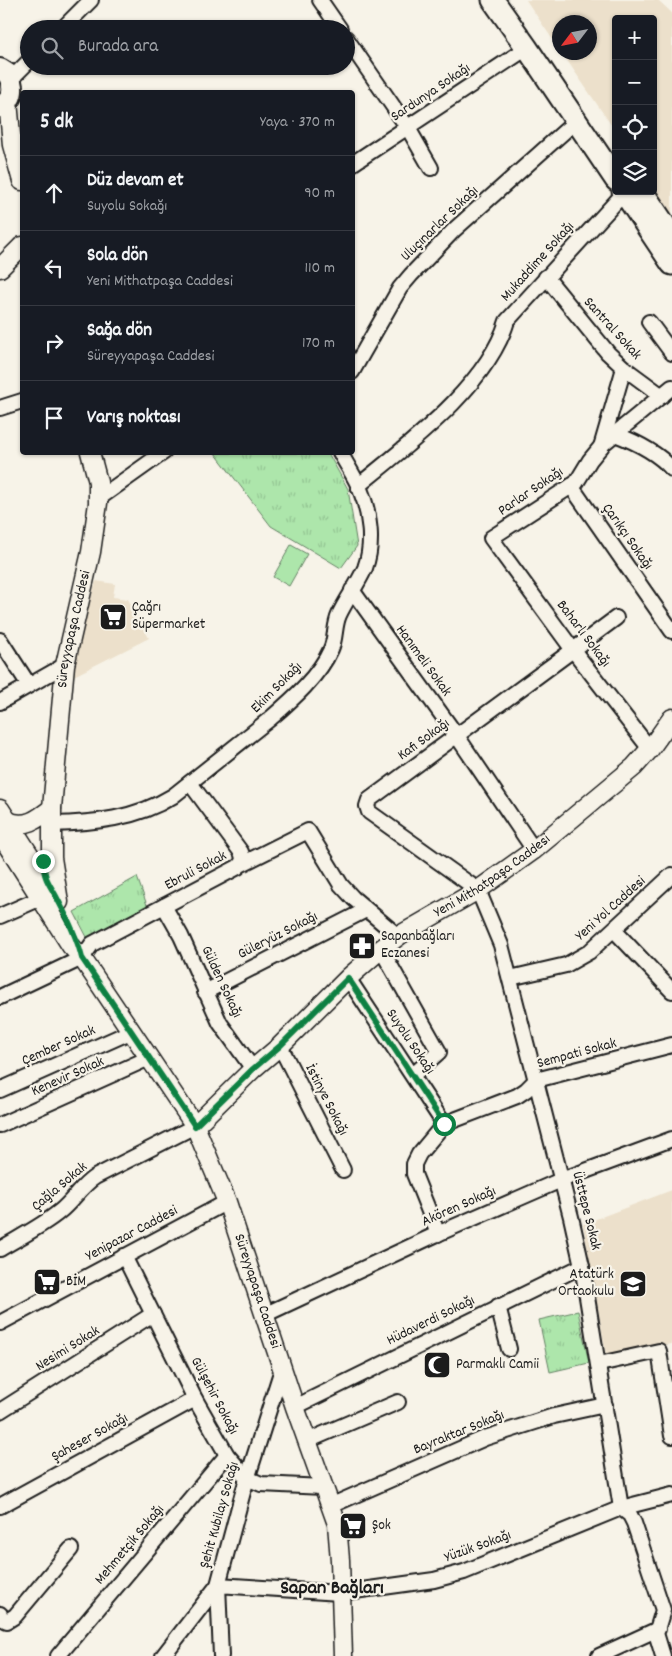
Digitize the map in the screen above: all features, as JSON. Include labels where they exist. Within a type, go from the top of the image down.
[{"type":"main road","points":[[493,0],[594,148],[612,171]]},
{"type":"main road","points":[[3,70],[13,94],[4,104]]},
{"type":"main road","points":[[594,148],[612,161]]},
{"type":"main road","points":[[630,195],[672,264]]},
{"type":"main road","points":[[632,195],[672,236]]},
{"type":"street","points":[[71,20],[91,0]]},
{"type":"street","points":[[320,0],[334,20]]},
{"type":"street","name":"Sardunya Sokağı","points":[[355,162],[527,48]]},
{"type":"street","points":[[355,51],[408,128],[431,168]]},
{"type":"street","points":[[3,70],[20,64]]},
{"type":"street","points":[[4,104],[20,174]]},
{"type":"street","name":"Uluçınarlar Sokağı","points":[[355,367],[400,288],[411,275],[454,230],[576,121]]},
{"type":"street","points":[[0,127],[12,145]]},
{"type":"street","name":"Mukaddime Sokağı","points":[[358,486],[400,451],[459,397],[485,365],[504,332],[508,321],[621,195]]},
{"type":"street","points":[[0,268],[20,248]]},
{"type":"street","name":"Santral Sokak","points":[[546,277],[597,340],[624,368],[667,392]]},
{"type":"street","points":[[649,322],[672,353]]},
{"type":"street","points":[[601,447],[624,368]]},
{"type":"street","name":"Parlar Sokağı","points":[[491,538],[576,483],[590,460],[601,447],[667,392]]},
{"type":"street","points":[[0,408],[20,402]]},
{"type":"street","points":[[615,434],[639,444],[666,462],[672,469]]},
{"type":"street","name":"Süreyyapaşa Caddesi","points":[[48,902],[53,867],[51,816],[65,665],[91,552],[98,498],[98,482],[91,455]]},
{"type":"street","points":[[98,498],[160,455]]},
{"type":"street","name":"Ekim Sokağı","points":[[51,816],[97,821],[138,813],[158,806],[190,783],[271,718],[285,706],[316,672],[330,651],[338,618],[364,569],[370,541],[366,508],[358,486],[342,455]]},
{"type":"street","name":"Çarıkçı Sokağı","points":[[572,486],[672,631]]},
{"type":"street","name":"Baharlı Sokağı","points":[[491,538],[573,650],[650,749]]},
{"type":"street","name":"Hanımeli Sokak","points":[[352,590],[457,736],[534,850]]},
{"type":"street","name":"Kafi Sokağı","points":[[478,890],[369,812],[367,806],[369,800],[616,618]]},
{"type":"street","points":[[0,640],[29,685]]},
{"type":"street","points":[[0,702],[65,665]]},
{"type":"street","name":"Yeni Mithatpaşa Caddesi","points":[[195,1126],[253,1069],[280,1046],[348,978],[381,949],[398,936],[478,890],[534,850],[624,776],[650,749],[672,718]]},
{"type":"street","name":"Ebruli Sokak","points":[[82,958],[92,944],[238,868],[242,864],[244,860],[241,852],[190,783]]},
{"type":"street","points":[[2,821],[22,825],[51,816]]},
{"type":"street","name":"Süreyyapaşa Caddesi","points":[[51,816],[45,841],[43,861],[48,902],[78,942],[82,958],[195,1126],[227,1202],[282,1369],[337,1524],[343,1656]]},
{"type":"street","points":[[2,821],[44,877]]},
{"type":"street","points":[[0,916],[48,902],[2,821]]},
{"type":"street","points":[[242,864],[308,831],[341,885],[366,910],[398,936]]},
{"type":"street","name":"Yeni Yol Caddesi","points":[[510,978],[566,965],[589,952],[672,875]]},
{"type":"street","name":"Üsttepe Sokak","points":[[478,890],[501,946],[510,978],[582,1266],[599,1364],[620,1508]]},
{"type":"street","name":"Gülden Sokağı","points":[[164,906],[187,949],[220,1023],[253,1069]]},
{"type":"street","name":"Güleryüz Sokağı","points":[[205,992],[366,910]]},
{"type":"street","points":[[614,930],[672,991]]},
{"type":"street","points":[[381,949],[439,1052],[413,1076]]},
{"type":"street","points":[[0,997],[82,958]]},
{"type":"street","name":"Suyolu Sokağı","points":[[348,978],[444,1124]]},
{"type":"street","name":"Çember Sokak","points":[[0,1090],[130,1032]]},
{"type":"street","name":"Sempati Sokak","points":[[438,1234],[414,1174],[414,1164],[430,1140],[444,1124],[517,1096],[536,1080],[672,1045]]},
{"type":"street","name":"İstinye Sokağı","points":[[280,1046],[343,1170]]},
{"type":"street","name":"Kenevir Sokak","points":[[0,1125],[148,1058]]},
{"type":"street","name":"Çağla Sokak","points":[[0,1249],[58,1213],[85,1184],[95,1177],[195,1126]]},
{"type":"street","name":"Akören Sokağı","points":[[264,1315],[438,1234],[561,1180],[672,1139]]},
{"type":"street","name":"Yenipazar Caddesi","points":[[0,1323],[227,1202]]},
{"type":"street","name":"Gülşehir Sokağı","points":[[124,1256],[195,1399],[227,1455],[247,1478]]},
{"type":"street","name":"Hüdaverdi Sokağı","points":[[295,1407],[582,1266]]},
{"type":"street","points":[[498,1306],[510,1349]]},
{"type":"street","name":"Nesimi Sokak","points":[[0,1410],[153,1314]]},
{"type":"street","points":[[599,1364],[659,1351],[672,1436]]},
{"type":"street","name":"Şehit Kubilay Sokağı","points":[[163,1656],[218,1585],[247,1478],[282,1369]]},
{"type":"street","name":"Şaheser Sokağı","points":[[0,1506],[195,1399]]},
{"type":"street","points":[[307,1441],[398,1402]]},
{"type":"street","name":"Bayraktar Sokağı","points":[[330,1506],[485,1438],[554,1416],[605,1405]]},
{"type":"street","name":"Mehmetçik Sokağı","points":[[58,1656],[227,1455]]},
{"type":"street","points":[[247,1478],[260,1484],[323,1487]]},
{"type":"street","name":"Yüzük Sokağı","points":[[218,1585],[340,1593],[434,1580],[464,1572],[620,1508],[672,1495]]},
{"type":"street","points":[[620,1508],[630,1515],[634,1523],[661,1601],[663,1610],[656,1638],[663,1656]]},
{"type":"street","points":[[0,1614],[7,1621],[15,1616],[71,1549]]},
{"type":"street","points":[[218,1585],[221,1656]]},
{"type":"street","points":[[598,1656],[658,1629]]},
{"type":"shaded area","points":[[526,0],[658,0],[672,13],[672,214],[657,192],[657,15],[612,15],[612,126],[567,60],[597,60],[597,15],[552,15],[552,39]]},
{"type":"shaded area","name":"Çağrı Süpermarket","points":[[96,581],[115,584],[113,597],[128,599],[149,638],[66,680]]},
{"type":"shaded area","name":"Atatürk Ortaokulu","points":[[672,1190],[672,1344],[606,1354],[583,1224]]},
{"type":"green space","points":[[217,455],[329,455],[348,489],[357,546],[341,568],[271,526]]},
{"type":"green space","points":[[291,545],[307,554],[289,586],[273,577]]},
{"type":"green space","points":[[137,877],[148,908],[88,939],[74,912]]},
{"type":"green space","points":[[578,1311],[589,1363],[550,1372],[539,1320]]},
{"type":"place","name":"Çağrı Süpermarket","points":[[113,617]]},
{"type":"place","name":"Sapanbağları Eczanesi","points":[[362,946]]},
{"type":"place","name":"BİM","points":[[47,1282]]},
{"type":"place","name":"Atatürk Ortaokulu","points":[[633,1284]]},
{"type":"place","name":"Parmaklı Camii","points":[[437,1365]]},
{"type":"place","name":"Şok","points":[[353,1526]]},
{"type":"district","name":"Sapan Bağları","points":[[332,1589]]},
{"type":"route","points":[[43,861],[44,877],[59,902],[78,942],[82,958],[195,1126],[253,1069],[280,1046],[348,978],[444,1124]]}]
